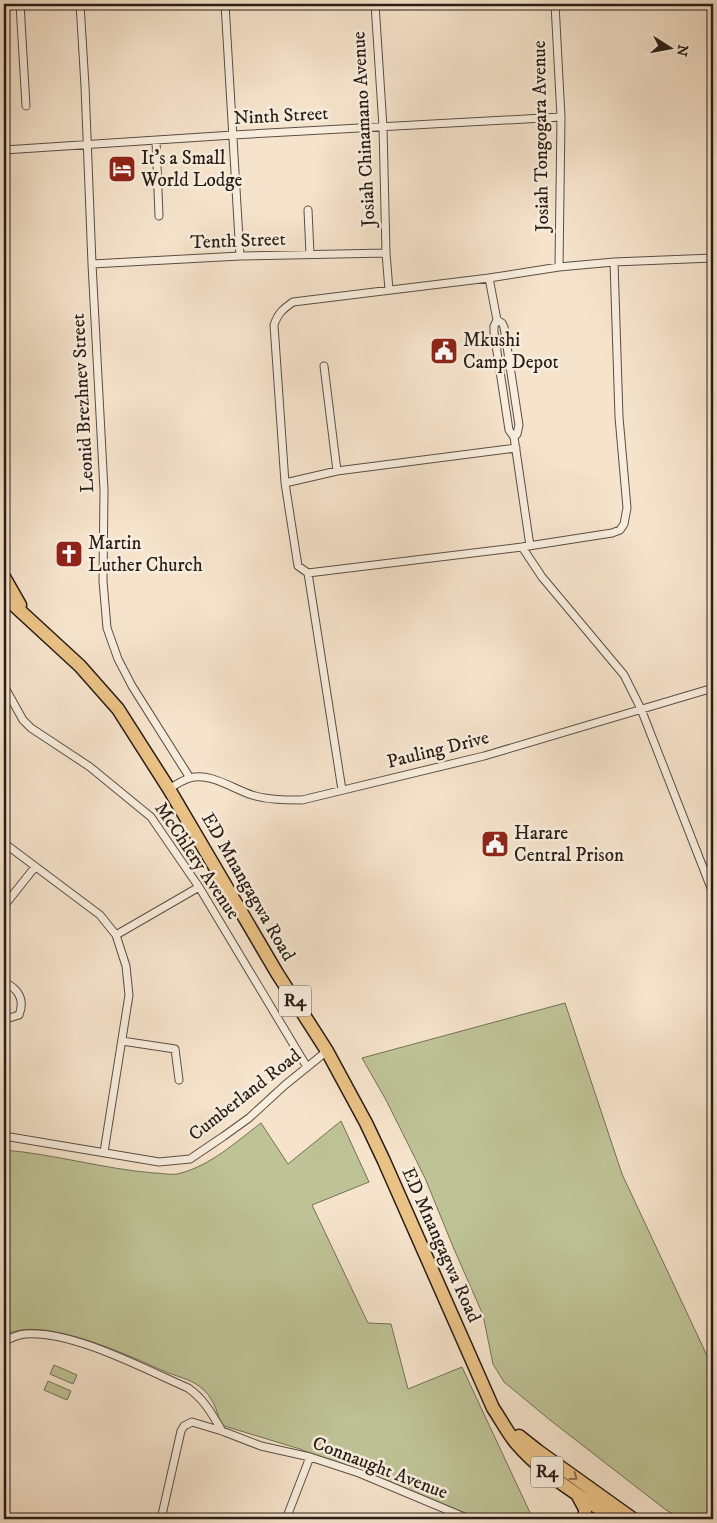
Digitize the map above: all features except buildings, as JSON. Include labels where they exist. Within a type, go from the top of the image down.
[{"type":"highway","points":[[4,577],[29,618]]},
{"type":"highway","name":"ED Mnangagwa Road","points":[[4,596],[80,666],[118,709],[169,789],[277,973],[327,1051],[370,1131],[494,1408],[511,1437],[530,1457],[576,1493],[606,1513],[633,1519]]},
{"type":"highway","name":"ED Mnangagwa Road","points":[[502,1421],[606,1513]]},
{"type":"highway","points":[[576,1493],[585,1509],[585,1519]]},
{"type":"street","points":[[20,4],[26,106]]},
{"type":"street","name":"Leonid Brezhnev Street","points":[[80,4],[104,490],[102,581],[107,628],[118,660],[132,686],[190,778]]},
{"type":"street","points":[[225,4],[240,256]]},
{"type":"street","name":"Josiah Chinamano Avenue","points":[[375,4],[383,127],[386,253],[389,290]]},
{"type":"street","name":"Josiah Tongogara Avenue","points":[[555,4],[561,117],[559,267]]},
{"type":"street","name":"Ninth Street","points":[[4,150],[561,117]]},
{"type":"street","points":[[156,140],[159,216]]},
{"type":"street","points":[[308,210],[310,254]]},
{"type":"street","name":"Tenth Street","points":[[92,264],[240,256],[386,253]]},
{"type":"street","points":[[614,262],[620,417],[627,508],[624,524],[620,530],[612,533],[526,546],[308,573],[298,566],[285,483],[274,324],[282,309],[292,302],[489,278],[559,267],[614,262],[713,258]]},
{"type":"street","points":[[489,278],[497,320],[494,332],[509,430],[514,436],[516,448],[526,546],[542,577],[624,675],[641,709],[713,893]]},
{"type":"street","points":[[497,320],[502,323],[504,328],[519,425],[517,434],[514,436]]},
{"type":"street","points":[[500,364],[509,362]]},
{"type":"street","points":[[324,366],[337,471]]},
{"type":"street","points":[[285,483],[337,471],[516,448]]},
{"type":"street","points":[[308,573],[342,790]]},
{"type":"street","name":"McChlery Avenue","points":[[4,686],[23,720],[31,728],[90,766],[152,817],[199,887],[307,1067]]},
{"type":"street","name":"Pauling Drive","points":[[190,778],[206,778],[230,785],[252,795],[278,800],[302,800],[484,756],[713,688]]},
{"type":"street","points":[[169,789],[190,778]]},
{"type":"street","points":[[4,843],[100,915],[116,935],[126,966],[129,995],[104,1152]]},
{"type":"street","points":[[4,906],[35,867]]},
{"type":"street","points":[[116,935],[199,887]]},
{"type":"street","points":[[4,982],[17,991],[21,997],[22,1007],[18,1015],[9,1018],[4,1016]]},
{"type":"street","points":[[122,1041],[175,1049],[179,1080]]},
{"type":"street","name":"Cumberland Road","points":[[4,1136],[159,1162],[190,1159],[248,1118],[327,1051]]},
{"type":"street","points":[[4,1342],[23,1334],[32,1334],[62,1338],[95,1348],[193,1391],[206,1404],[222,1430]]},
{"type":"street","name":"Connaught Avenue","points":[[160,1519],[181,1432],[187,1423],[196,1422],[222,1430],[261,1446],[310,1457],[359,1473],[469,1519]]},
{"type":"street","points":[[286,1519],[310,1457]]},
{"type":"green space","points":[[565,1003],[622,1174],[710,1362],[713,1361],[713,1519],[682,1519],[666,1510],[504,1382],[493,1364],[483,1315],[425,1178],[386,1100],[362,1058]]},
{"type":"green space","points":[[341,1121],[369,1182],[312,1205],[368,1323],[391,1324],[408,1389],[462,1367],[533,1519],[468,1519],[300,1449],[221,1425],[211,1399],[199,1386],[187,1379],[84,1339],[39,1330],[19,1330],[4,1336],[4,1150],[135,1171],[175,1174],[192,1169],[213,1159],[261,1123],[288,1164]]},
{"type":"green space","points":[[54,1365],[77,1375],[73,1384],[50,1374]]},
{"type":"green space","points":[[48,1381],[71,1391],[67,1400],[44,1390]]},
{"type":"place","name":"It's a Small World Lodge","points":[[122,169]]},
{"type":"place","name":"Mkushi Camp Depot","points":[[444,351]]},
{"type":"place","name":"Martin Luther Church","points":[[69,554]]},
{"type":"place","name":"Harare Central Prison","points":[[495,844]]}]
